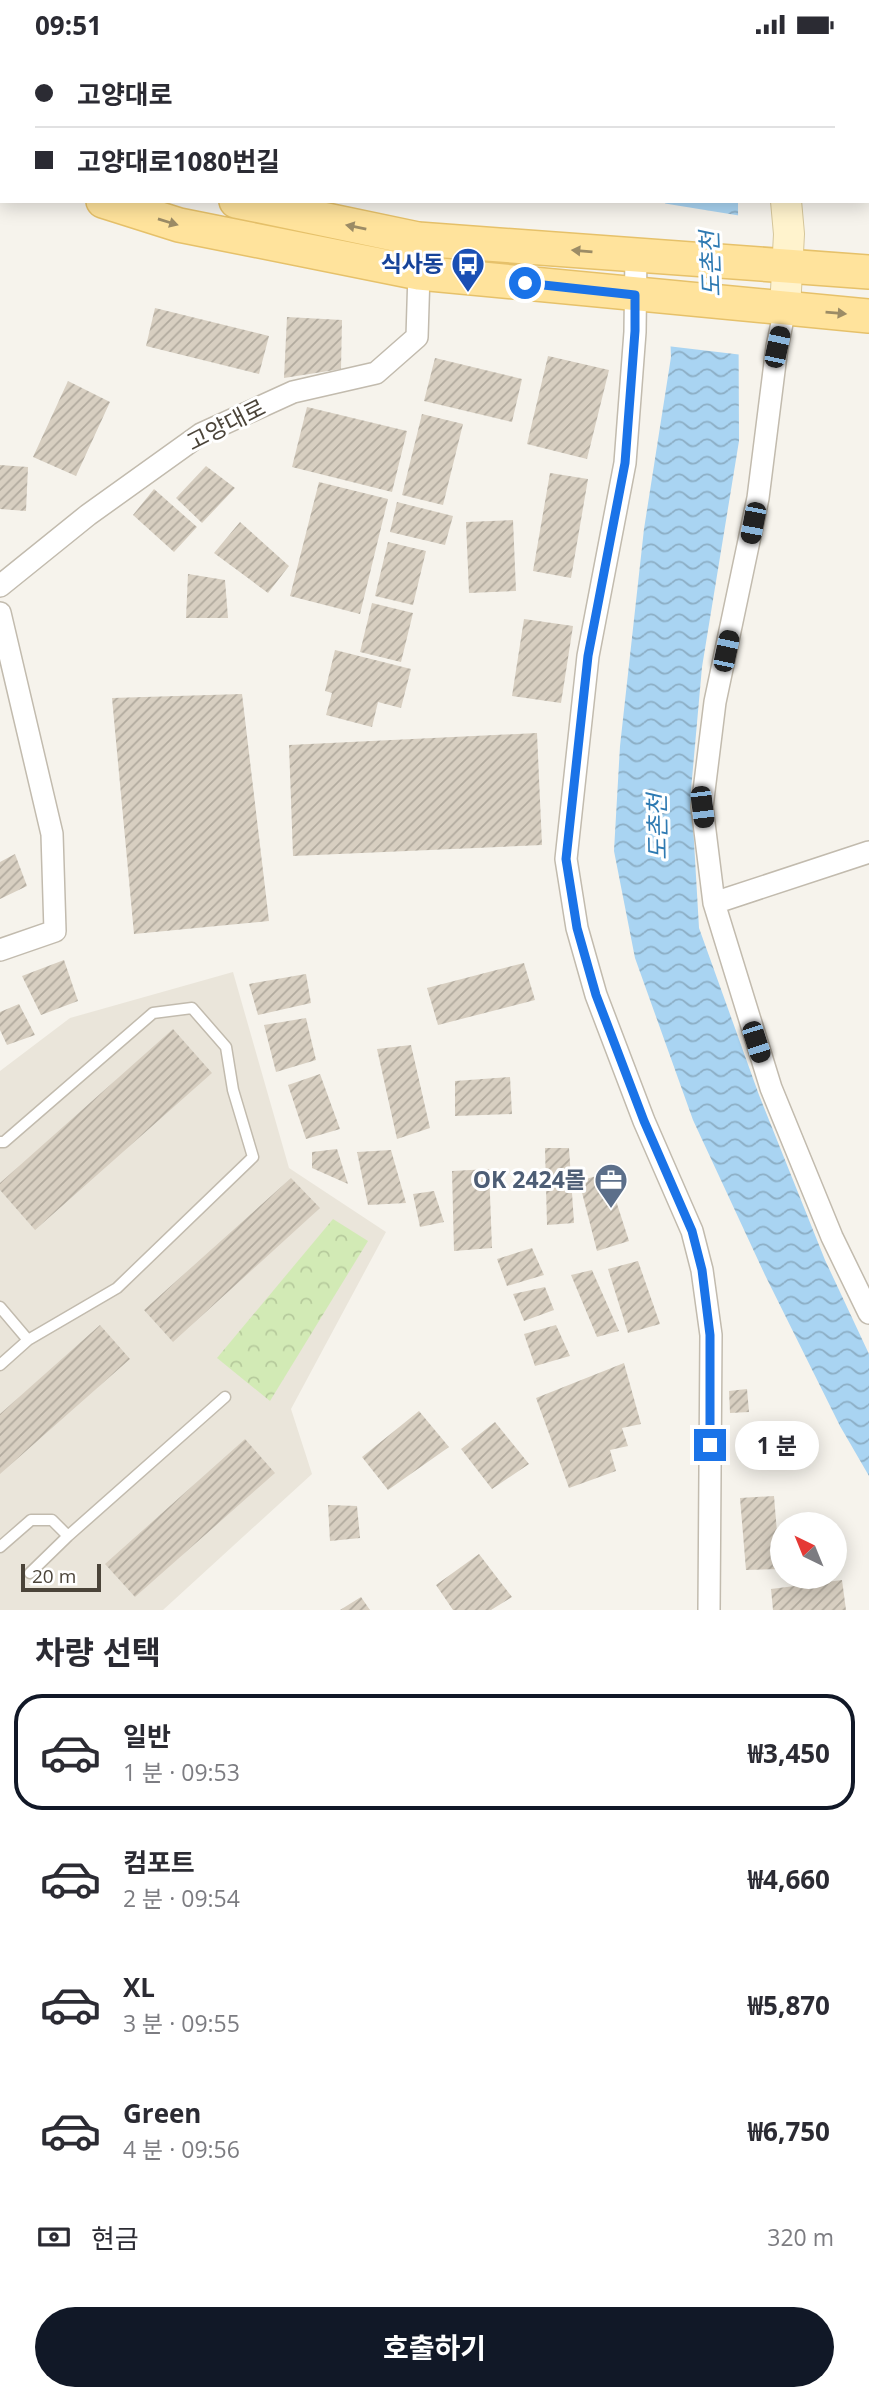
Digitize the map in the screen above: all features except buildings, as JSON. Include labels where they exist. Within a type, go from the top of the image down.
[{"type":"main road","points":[[109,203],[179,225],[419,273],[869,316]]},
{"type":"main road","points":[[246,203],[418,239],[869,272]]},
{"type":"street","points":[[786,203],[788,265],[769,307],[777,347],[758,498],[715,702],[702,807],[714,903],[771,1088],[832,1237],[869,1313]]},
{"type":"street","points":[[643,254],[645,295],[635,331],[625,463],[588,656],[566,859],[577,928],[596,995],[644,1121],[692,1231],[702,1270],[710,1335],[709,1610]]},
{"type":"street","name":"고양대로","points":[[0,586],[88,515],[201,434],[293,392],[376,373],[417,337],[419,273]]},
{"type":"street","points":[[0,613],[52,834],[55,931],[0,950]]},
{"type":"street","points":[[714,903],[869,852]]},
{"type":"lane","points":[[0,1142],[4,1142],[153,1013],[192,1007],[226,1047],[233,1090],[253,1157],[117,1288],[28,1340],[0,1365]]},
{"type":"lane","points":[[0,1307],[28,1340]]},
{"type":"lane","points":[[30,1573],[225,1397]]},
{"type":"lane","points":[[0,1547],[31,1520],[52,1521],[68,1536]]},
{"type":"shaded area","points":[[233,972],[289,1168],[386,1232],[291,1409],[312,1474],[163,1610],[0,1610],[0,1071],[70,1018]]},
{"type":"green space","points":[[333,1219],[368,1241],[270,1401],[217,1358]]},
{"type":"water","name":"도촌천","points":[[665,203],[738,203],[739,441],[702,667],[691,790],[699,928],[759,1095],[825,1260],[869,1354],[869,1476],[840,1426],[765,1275],[693,1120],[635,958],[614,851],[620,746],[644,529],[671,357]]},
{"type":"pier","points":[[662,203],[742,216],[743,355],[667,346]]},
{"type":"place","name":"식사동","points":[[468,294]]},
{"type":"place","name":"OK 2424몰","points":[[611,1210]]},
{"type":"route","points":[[525,283],[635,295],[635,331],[625,463],[588,656],[566,859],[577,928],[596,995],[644,1121],[692,1231],[702,1270],[710,1335],[710,1445]]}]
